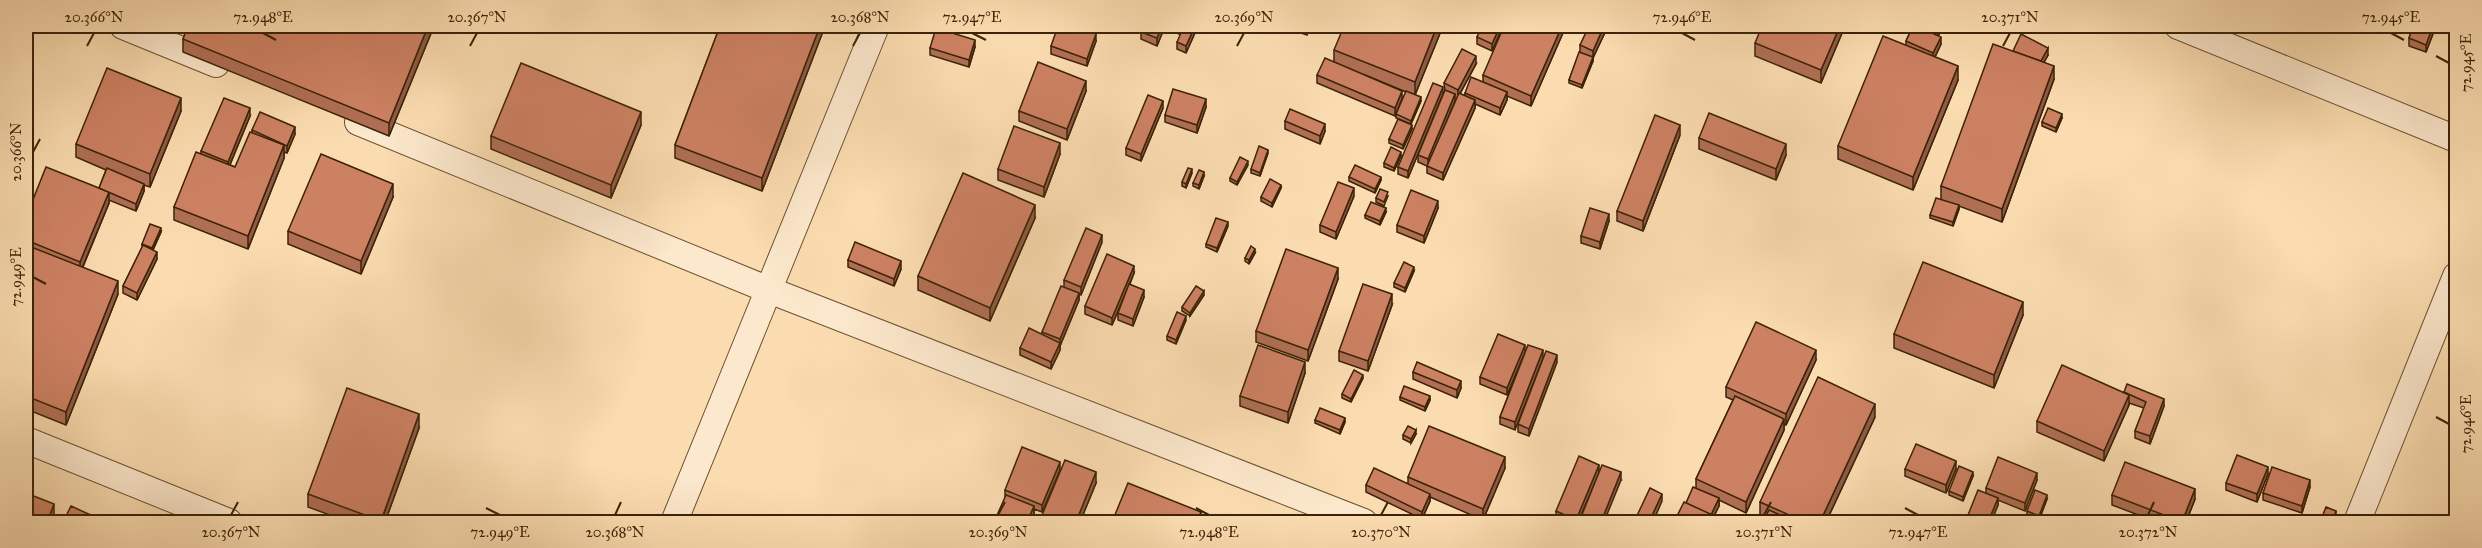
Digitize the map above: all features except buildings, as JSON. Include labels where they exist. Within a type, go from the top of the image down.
[{"type":"street","points":[[123,26],[243,75]]},
{"type":"street","points":[[674,522],[876,26]]},
{"type":"street","points":[[2178,26],[2457,139]]},
{"type":"street","points":[[331,111],[769,290],[1364,522]]},
{"type":"street","points":[[2357,522],[2457,276]]},
{"type":"street","points":[[26,440],[229,522]]}]
